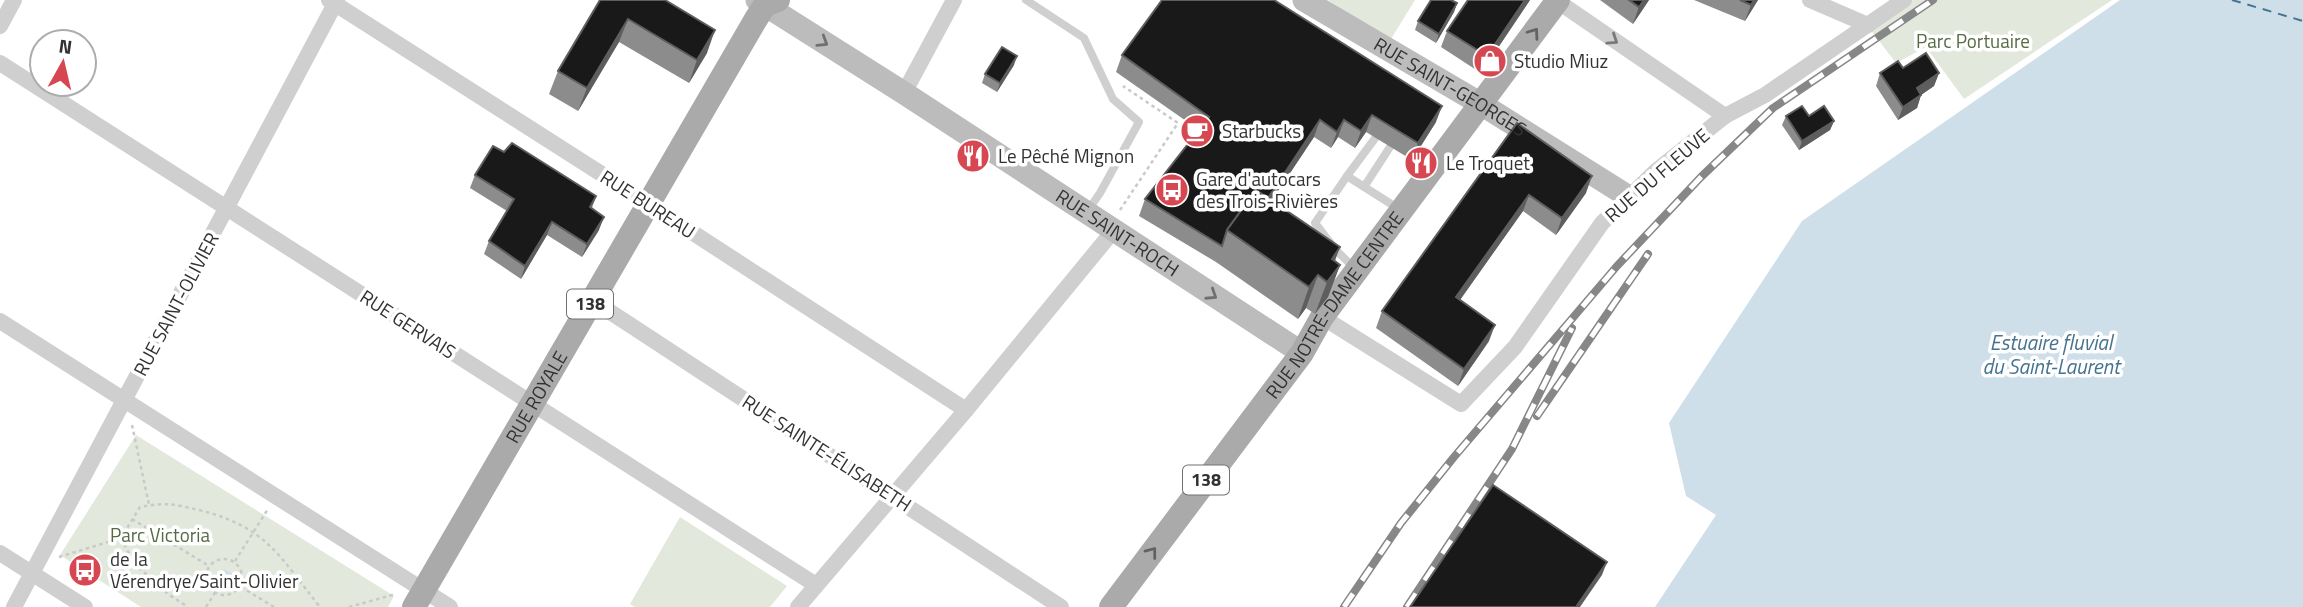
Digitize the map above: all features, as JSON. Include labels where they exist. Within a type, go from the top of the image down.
[{"type":"main road","name":"RUE ROYALE","points":[[412,597],[532,404],[767,1]]},
{"type":"main road","name":"RUE NOTRE-DAME CENTRE","points":[[1111,607],[1302,353],[1322,317],[1557,1]]},
{"type":"street","points":[[0,26],[14,0]]},
{"type":"street","points":[[904,93],[954,0]]},
{"type":"street","name":"RUE SAINT-GEORGES","points":[[1306,0],[1418,75],[1481,104],[1629,197]]},
{"type":"street","points":[[1810,0],[1868,25]]},
{"type":"street","name":"RUE DU FLEUVE","points":[[1322,317],[1461,404],[1515,347],[1602,223],[1656,171],[1725,116],[1765,95],[1904,0]]},
{"type":"street","name":"RUE BUREAU","points":[[333,1],[966,410]]},
{"type":"street","name":"RUE SAINT-OLIVIER","points":[[14,607],[125,401],[333,1]]},
{"type":"street","name":"RUE SAINT-ROCH","points":[[767,1],[1087,212],[1117,220],[1302,353]]},
{"type":"street","points":[[1557,1],[1725,116]]},
{"type":"street","name":"RUE GERVAIS","points":[[0,63],[816,585]]},
{"type":"street","points":[[798,607],[966,410],[1117,220]]},
{"type":"street","name":"RUE SAINTE-ÉLISABETH","points":[[592,300],[1061,607]]},
{"type":"street","points":[[0,321],[276,497],[412,597],[450,607]]},
{"type":"street","points":[[0,553],[85,607]]},
{"type":"lane","points":[[1026,0],[1084,38],[1113,99],[1139,122],[1087,212]]},
{"type":"lane","points":[[1357,271],[1335,250],[1315,223],[1376,138]]},
{"type":"lane","points":[[1364,187],[1390,147]]},
{"type":"lane","points":[[1347,176],[1401,211]]},
{"type":"path","points":[[1123,86],[1178,123]]},
{"type":"path","points":[[1117,220],[1182,118]]},
{"type":"path","points":[[132,425],[149,505]]},
{"type":"path","points":[[235,561],[276,497]]},
{"type":"path","points":[[55,558],[121,538],[140,507],[167,503],[214,514],[254,532],[270,544],[289,565],[320,607]]},
{"type":"path","points":[[132,519],[209,566]]},
{"type":"path","points":[[121,538],[133,562],[168,594],[188,607]]},
{"type":"path","points":[[218,559],[235,561],[242,570],[240,586],[231,594],[215,593],[207,584],[209,566],[218,559]]},
{"type":"path","points":[[206,607],[219,586]]},
{"type":"path","points":[[240,586],[274,607]]},
{"type":"path","points":[[349,607],[412,597]]},
{"type":"green space","points":[[1328,0],[1415,0],[1389,42]]},
{"type":"green space","name":"Parc Portuaire","points":[[1913,0],[2112,0],[1964,99],[1926,47],[1896,63],[1870,29]]},
{"type":"green space","name":"Parc Victoria","points":[[136,435],[394,596],[388,607],[141,607],[60,555]]},
{"type":"green space","points":[[680,517],[787,586],[770,607],[635,607],[630,604]]},
{"type":"water","name":"Estuaire fluvial du Saint-Laurent","points":[[2120,0],[2303,0],[2303,607],[1655,607],[1716,515],[1686,496],[1669,423],[1802,221]]},
{"type":"water","points":[[224,569],[237,576],[229,589],[217,582]]},
{"type":"building","points":[[600,0],[665,0],[715,30],[697,60],[628,19],[587,88],[558,71]]},
{"type":"building","points":[[1162,0],[1274,0],[1442,106],[1418,143],[1372,115],[1361,131],[1344,120],[1337,132],[1320,120],[1268,198],[1256,190],[1227,230],[1222,246],[1145,199],[1209,117],[1122,55]]},
{"type":"building","points":[[1431,0],[1451,0],[1457,3],[1439,34],[1418,21]]},
{"type":"building","points":[[1468,0],[1525,0],[1487,56],[1447,31]]},
{"type":"building","points":[[1629,0],[1644,0],[1639,7]]},
{"type":"building","points":[[1740,0],[1754,0],[1751,5]]},
{"type":"building","points":[[1002,47],[1017,56],[1000,83],[985,74]]},
{"type":"building","points":[[1926,53],[1939,73],[1917,88],[1921,95],[1903,107],[1880,73],[1898,61],[1903,68]]},
{"type":"building","points":[[1802,106],[1809,116],[1824,106],[1834,121],[1802,141],[1786,116]]},
{"type":"building","points":[[1517,123],[1592,176],[1562,218],[1529,195],[1456,297],[1495,325],[1464,369],[1382,311]]},
{"type":"building","points":[[512,143],[596,196],[590,207],[604,217],[587,244],[552,222],[525,266],[489,241],[514,199],[475,175],[493,146],[504,152]]},
{"type":"building","points":[[1256,190],[1340,247],[1332,259],[1340,265],[1327,282],[1318,275],[1309,287],[1227,230]]},
{"type":"building","points":[[1493,485],[1607,562],[1576,607],[1410,607]]},
{"type":"ferry route","points":[[2232,0],[2303,21]]},
{"type":"railway","points":[[1344,607],[1401,523],[1454,457],[1617,266],[1701,177],[1773,108],[1933,0]]},
{"type":"railway","points":[[1537,416],[1648,254]]},
{"type":"railway","points":[[1407,607],[1512,449],[1572,328]]},
{"type":"place","name":"Studio Miuz","points":[[1490,61]]},
{"type":"place","name":"Starbucks","points":[[1197,131]]},
{"type":"place","name":"Le Pêché Mignon","points":[[973,156]]},
{"type":"place","name":"Le Troquet","points":[[1421,163]]},
{"type":"place","name":"Gare d'autocars des Trois-Rivières","points":[[1172,190]]},
{"type":"place","name":"de la Vérendrye/Saint-Olivier","points":[[85,570]]}]
